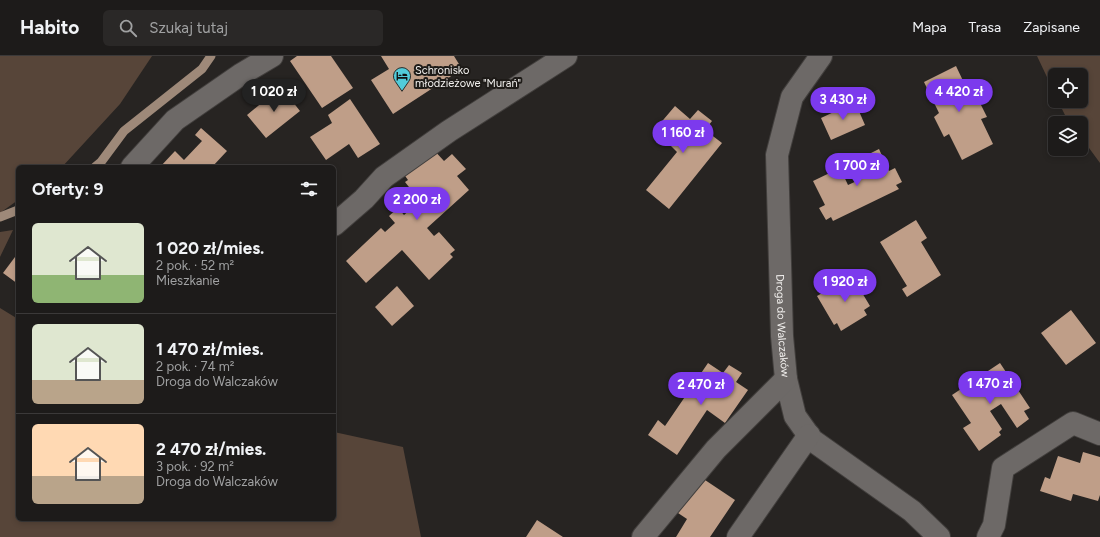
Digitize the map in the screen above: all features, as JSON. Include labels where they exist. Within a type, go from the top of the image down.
[{"type":"street","points":[[134,165],[175,120],[240,75],[272,56]]},
{"type":"street","points":[[336,223],[364,199],[390,173],[449,131],[566,56]]},
{"type":"street","name":"Droga do Walczaków","points":[[821,56],[792,97],[776,155],[782,336],[786,379],[795,416],[812,440],[912,511],[939,537]]},
{"type":"street","points":[[643,537],[716,449],[786,379]]},
{"type":"street","points":[[988,537],[994,526],[1003,468],[1073,423],[1100,434]]},
{"type":"street","points":[[738,537],[809,435]]},
{"type":"shaded area","points":[[0,56],[152,56],[120,104],[64,165],[16,165],[16,201],[0,213]]},
{"type":"shaded area","points":[[1037,56],[1100,56],[1100,163],[1088,147],[1088,116],[1066,116],[1062,108],[1088,108],[1088,68],[1048,68],[1048,79]]},
{"type":"shaded area","points":[[13,230],[0,257],[0,232]]},
{"type":"shaded area","points":[[0,308],[16,318],[16,521],[336,521],[336,432],[403,447],[421,537],[0,537]]},
{"type":"building","points":[[297,56],[331,56],[353,88],[322,108],[290,61]]},
{"type":"building","name":"Schronisko młodzieżowe \"Murań\"","points":[[381,56],[454,56],[462,69],[393,114],[371,80],[389,69]]},
{"type":"building","points":[[956,66],[966,87],[971,85],[987,117],[981,119],[993,144],[962,160],[949,134],[944,137],[934,117],[939,113],[924,82]]},
{"type":"building","points":[[281,87],[300,111],[266,138],[247,115]]},
{"type":"building","points":[[350,99],[380,144],[358,158],[349,144],[326,160],[310,137],[332,123],[328,115]]},
{"type":"building","points":[[855,102],[865,125],[831,140],[821,118]]},
{"type":"building","points":[[675,106],[690,119],[698,110],[712,121],[705,130],[722,143],[669,209],[646,190],[677,152],[669,144],[674,139],[658,126]]},
{"type":"building","points":[[201,128],[227,151],[214,165],[162,165],[175,151],[184,160],[202,141],[195,135]]},
{"type":"building","points":[[432,148],[444,161],[452,154],[466,169],[457,176],[469,190],[427,228],[434,236],[439,232],[455,250],[450,254],[453,257],[429,280],[402,250],[366,283],[346,261],[381,228],[385,232],[395,223],[389,216],[398,208],[404,215],[420,201],[405,182],[408,180],[403,173]]},
{"type":"building","points":[[879,149],[889,171],[895,168],[902,182],[896,185],[899,189],[833,221],[831,217],[826,220],[819,208],[825,205],[813,181],[840,168],[848,185],[861,179],[853,162]]},
{"type":"building","points":[[916,220],[927,238],[921,242],[941,275],[907,297],[902,289],[907,286],[880,242]]},
{"type":"building","points":[[16,256],[16,283],[3,273]]},
{"type":"building","points":[[852,276],[870,306],[864,310],[867,315],[841,331],[837,323],[834,325],[817,296]]},
{"type":"building","points":[[397,286],[414,306],[392,326],[375,307]]},
{"type":"building","points":[[1071,310],[1096,343],[1066,365],[1041,333]]},
{"type":"building","points":[[708,363],[723,373],[729,365],[742,373],[736,382],[748,390],[725,423],[707,410],[677,455],[648,435],[658,420],[665,426]]},
{"type":"building","points":[[1000,363],[1030,408],[1024,411],[1029,419],[1017,428],[1001,404],[990,411],[1002,429],[999,432],[1001,435],[979,451],[963,428],[971,423],[952,395]]},
{"type":"building","points":[[1083,452],[1100,457],[1100,495],[1098,501],[1073,494],[1071,501],[1040,491],[1045,477],[1050,479],[1058,456],[1080,463]]},
{"type":"building","points":[[699,476],[735,500],[710,537],[676,537],[687,519],[675,511]]},
{"type":"building","points":[[537,520],[563,537],[526,537]]},
{"type":"waterway","points":[[97,165],[124,131],[202,69],[211,56]]},
{"type":"waterway","points":[[0,217],[16,211]]},
{"type":"place","name":"Schronisko młodzieżowe \"Murań\"","points":[[402,91]]}]
